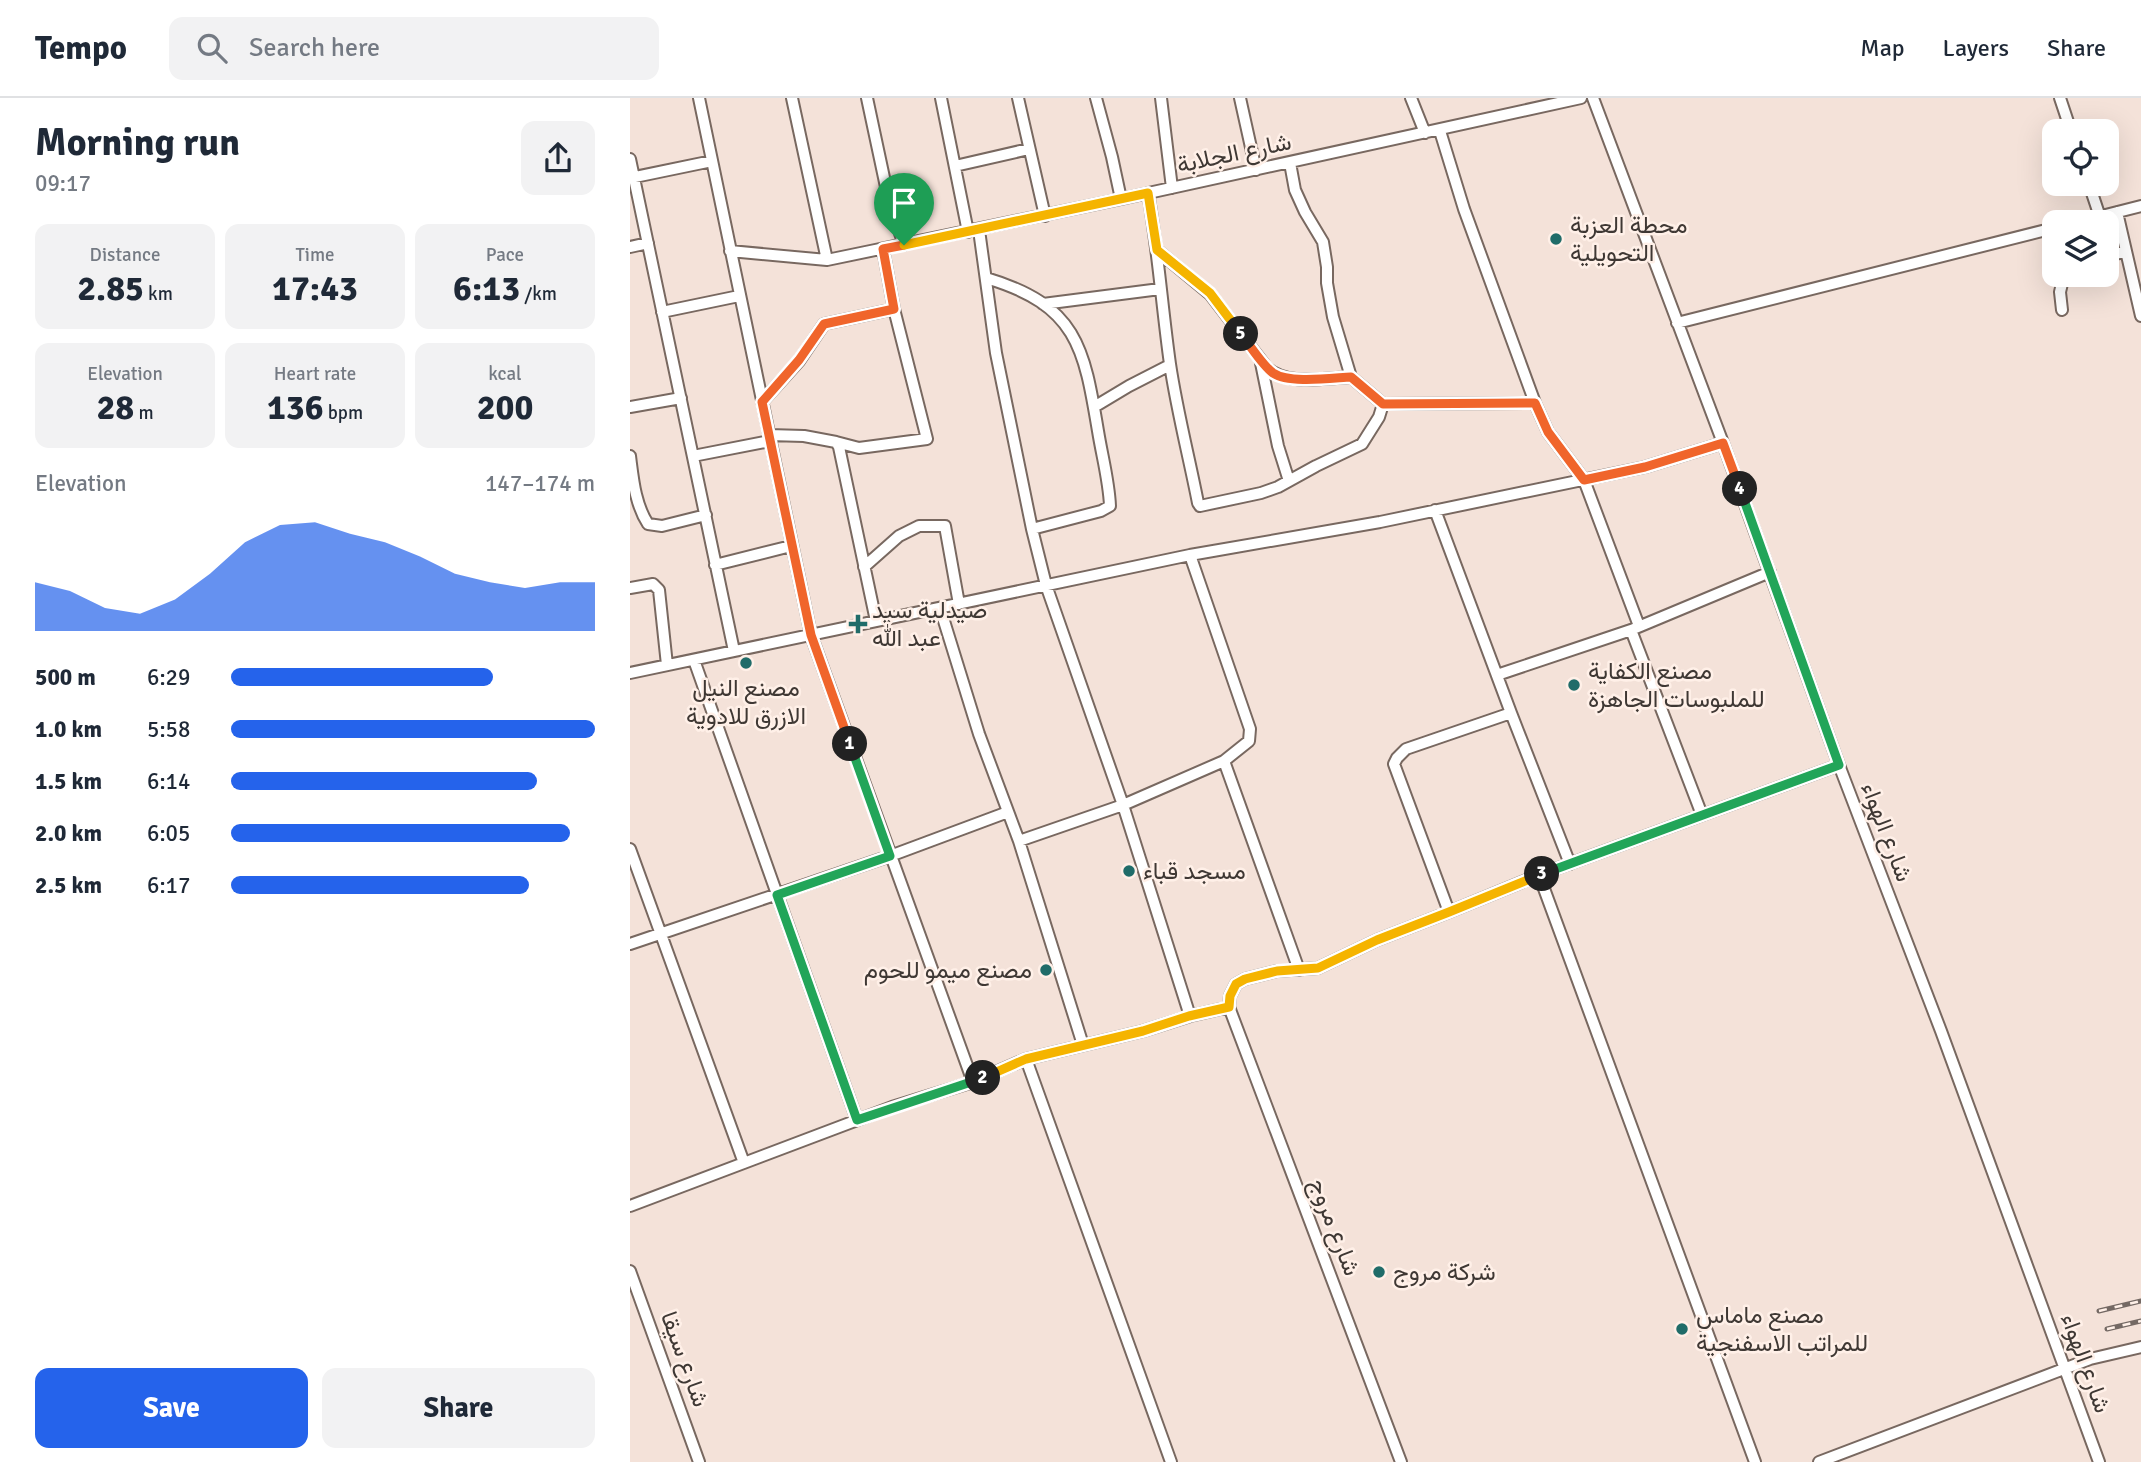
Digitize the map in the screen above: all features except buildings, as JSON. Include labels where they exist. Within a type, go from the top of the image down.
[{"type":"street","points":[[699,98],[811,635],[973,1082]]},
{"type":"street","points":[[792,98],[827,260]]},
{"type":"street","points":[[867,98],[889,201],[904,245]]},
{"type":"street","points":[[941,98],[955,166],[986,278],[996,353],[1046,586],[1123,805],[1189,1016]]},
{"type":"street","points":[[1018,98],[1045,216]]},
{"type":"street","points":[[1096,98],[1121,200]]},
{"type":"street","points":[[1161,98],[1172,188]]},
{"type":"street","points":[[1240,98],[1256,170]]},
{"type":"street","points":[[1411,98],[1425,133]]},
{"type":"street","name":"شارع الجلابة","points":[[730,251],[827,260],[1121,200],[1581,98]]},
{"type":"street","name":"شارع الهواء","points":[[1593,98],[1723,443],[1839,765],[1941,1031],[2062,1370],[2099,1462]]},
{"type":"street","points":[[2060,98],[2067,119]]},
{"type":"street","points":[[1440,131],[1464,209],[1535,403],[1548,432],[1584,480],[1702,815]]},
{"type":"street","points":[[955,166],[1028,149]]},
{"type":"street","points":[[630,159],[734,651]]},
{"type":"street","points":[[632,178],[712,161]]},
{"type":"street","points":[[1290,163],[1294,190],[1323,242],[1333,317],[1351,377],[1383,404],[1535,403]]},
{"type":"street","points":[[1148,193],[1170,365],[1200,506],[1278,487],[1362,444],[1383,404]]},
{"type":"street","points":[[2119,212],[2141,206]]},
{"type":"street","points":[[2119,221],[2141,317]]},
{"type":"street","points":[[1677,323],[2042,231]]},
{"type":"street","points":[[630,247],[648,243]]},
{"type":"street","points":[[693,456],[769,438],[804,436],[859,448],[927,439],[894,309],[883,249]]},
{"type":"street","points":[[1157,250],[1210,293],[1266,368],[1275,375],[1285,379],[1351,377]]},
{"type":"street","points":[[2119,253],[2126,252]]},
{"type":"street","points":[[986,278],[1030,294],[1072,334],[1080,349],[1094,407],[1110,506],[1101,511],[1032,528]]},
{"type":"street","points":[[2061,287],[2062,310]]},
{"type":"street","points":[[1043,304],[1160,289]]},
{"type":"street","points":[[662,312],[739,296]]},
{"type":"street","points":[[762,402],[799,360],[824,324],[894,309]]},
{"type":"street","points":[[1260,357],[1276,437],[1289,481]]},
{"type":"street","points":[[1094,407],[1170,365]]},
{"type":"street","points":[[630,407],[681,398]]},
{"type":"street","points":[[836,442],[876,621]]},
{"type":"street","points":[[630,673],[1191,555],[1584,480],[1645,467],[1723,443]]},
{"type":"street","points":[[630,456],[634,486],[642,514],[648,524],[662,526],[706,515]]},
{"type":"street","points":[[1435,510],[1570,864]]},
{"type":"street","points":[[864,567],[899,536],[919,526],[945,526],[959,604]]},
{"type":"street","points":[[715,565],[791,545]]},
{"type":"street","points":[[1019,841],[1123,805],[1224,761],[1249,741],[1250,729],[1191,555]]},
{"type":"street","points":[[1497,675],[1635,628],[1770,572]]},
{"type":"street","points":[[630,588],[653,584],[657,586],[662,605],[667,665]]},
{"type":"street","points":[[940,608],[979,734],[1019,841],[1083,1045]]},
{"type":"street","points":[[694,660],[857,1120]]},
{"type":"street","points":[[1449,912],[1394,764],[1406,750],[1511,713]]},
{"type":"street","points":[[1224,761],[1299,970]]},
{"type":"street","points":[[630,1206],[857,1120],[973,1082],[1026,1059],[1229,1007],[1230,996],[1236,984],[1245,979],[1277,971],[1318,968],[1377,940],[1539,875],[1839,765]]},
{"type":"street","points":[[630,944],[890,856],[1009,812]]},
{"type":"street","points":[[630,849],[744,1163]]},
{"type":"street","points":[[1539,875],[1755,1462]]},
{"type":"street","name":"شارع مروج","points":[[1229,1007],[1401,1462]]},
{"type":"street","points":[[1026,1059],[1171,1462]]},
{"type":"street","name":"شارع سيقا","points":[[630,1271],[699,1462]]},
{"type":"street","points":[[1819,1462],[2090,1359],[2141,1347]]},
{"type":"railway","points":[[2099,1311],[2141,1301]]},
{"type":"railway","points":[[2107,1329],[2141,1321]]},
{"type":"place","name":"محطة العزبة التحويلية","points":[[1556,239]]},
{"type":"place","name":"صيدلية سيد عبد الله","points":[[858,624]]},
{"type":"place","name":"مصنع النيل الازرق للادوية","points":[[746,663]]},
{"type":"place","name":"مصنع الكفاية للملبوسات الجاهزة","points":[[1574,685]]},
{"type":"place","name":"مسجد قباء","points":[[1129,871]]},
{"type":"place","name":"مصنع ميمو للحوم","points":[[1046,970]]},
{"type":"place","name":"شركة مروج","points":[[1379,1272]]},
{"type":"place","name":"مصنع ماماس للمراتب الاسفنجية","points":[[1682,1329]]},
{"type":"route","points":[[1148,193],[1157,250],[1210,293],[1266,368],[1275,375],[1285,379],[1351,377],[1383,404],[1535,403],[1548,432],[1584,480],[1645,467],[1723,443],[1839,765],[1539,875],[1377,940],[1318,968],[1277,971],[1245,979],[1236,984],[1230,996],[1229,1007],[1026,1059],[973,1082],[857,1120],[777,895],[890,856],[811,635],[762,402],[799,360],[824,324],[894,309],[883,249],[904,245],[1148,193]]}]
